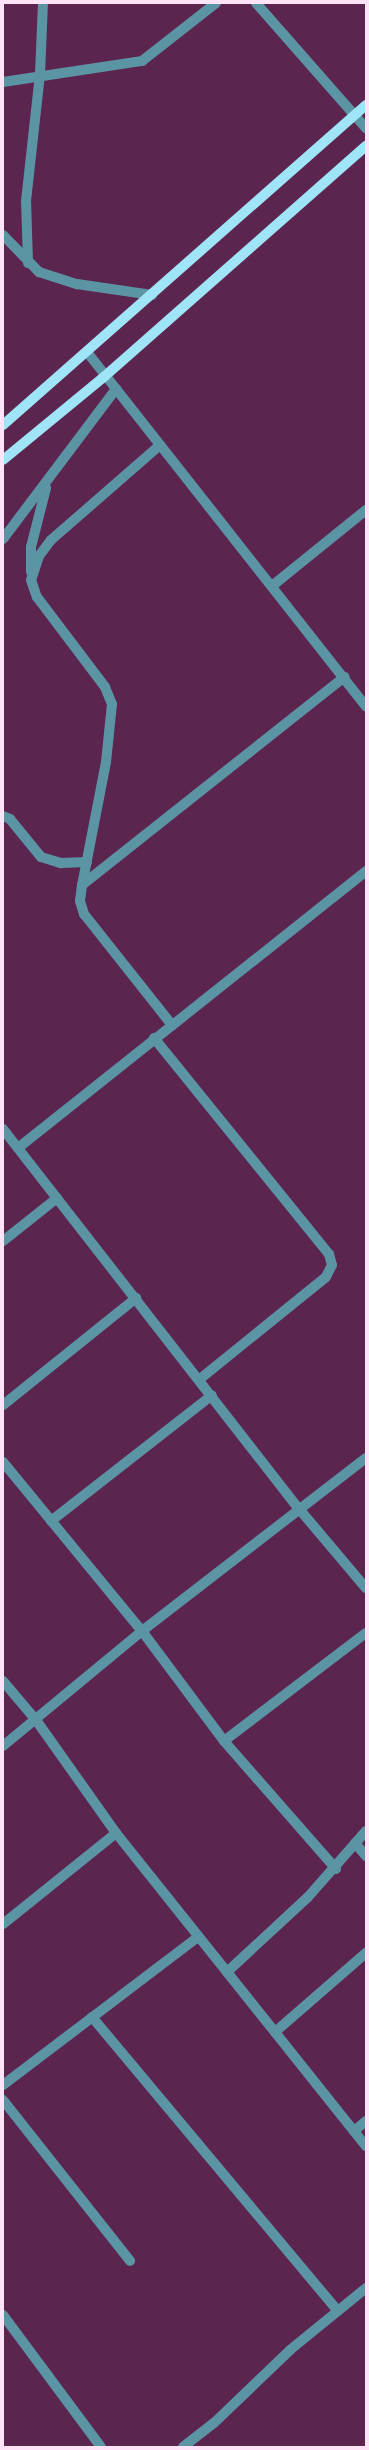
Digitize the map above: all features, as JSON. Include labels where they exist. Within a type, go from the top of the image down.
[{"type":"main road","points":[[3,425],[366,105]]},
{"type":"main road","points":[[3,460],[105,376],[366,146]]},
{"type":"street","points":[[28,263],[26,201],[40,74],[43,3]]},
{"type":"street","points":[[3,82],[40,74],[142,61],[216,3]]},
{"type":"street","points":[[256,3],[366,128]]},
{"type":"street","points":[[3,235],[28,263],[39,272],[77,284],[152,295]]},
{"type":"street","points":[[87,352],[366,706]]},
{"type":"street","points":[[3,539],[46,486],[116,389]]},
{"type":"street","points":[[31,580],[39,556],[51,540],[160,445]]},
{"type":"street","points":[[46,486],[30,548],[31,580],[37,597],[105,687],[112,704],[106,762],[86,862],[80,901],[84,914],[172,1025]]},
{"type":"street","points":[[272,586],[366,510]]},
{"type":"street","points":[[82,885],[344,677]]},
{"type":"street","points":[[3,816],[10,819],[41,857],[61,863],[86,862]]},
{"type":"street","points":[[18,1148],[154,1038],[366,872]]},
{"type":"street","points":[[154,1038],[329,1254],[332,1265],[326,1277],[200,1380]]},
{"type":"street","points":[[3,1129],[212,1395],[300,1510],[366,1588]]},
{"type":"street","points":[[3,1241],[57,1198]]},
{"type":"street","points":[[3,1405],[136,1298]]},
{"type":"street","points":[[51,1521],[212,1395]]},
{"type":"street","points":[[3,1746],[142,1631],[366,1458]]},
{"type":"street","points":[[3,1462],[142,1631],[224,1741],[336,1869]]},
{"type":"street","points":[[224,1741],[366,1633]]},
{"type":"street","points":[[3,1681],[36,1720],[116,1833],[366,2146]]},
{"type":"street","points":[[226,1972],[336,1869],[366,1831]]},
{"type":"street","points":[[3,1924],[116,1833]]},
{"type":"street","points":[[355,1843],[366,1856]]},
{"type":"street","points":[[3,2085],[198,1937]]},
{"type":"street","points":[[274,2032],[366,1953]]},
{"type":"street","points":[[92,2017],[338,2310]]},
{"type":"street","points":[[3,2100],[130,2261]]},
{"type":"street","points":[[354,2131],[366,2121]]},
{"type":"street","points":[[182,2447],[214,2423],[290,2350],[366,2288]]},
{"type":"street","points":[[3,2315],[101,2447]]}]
